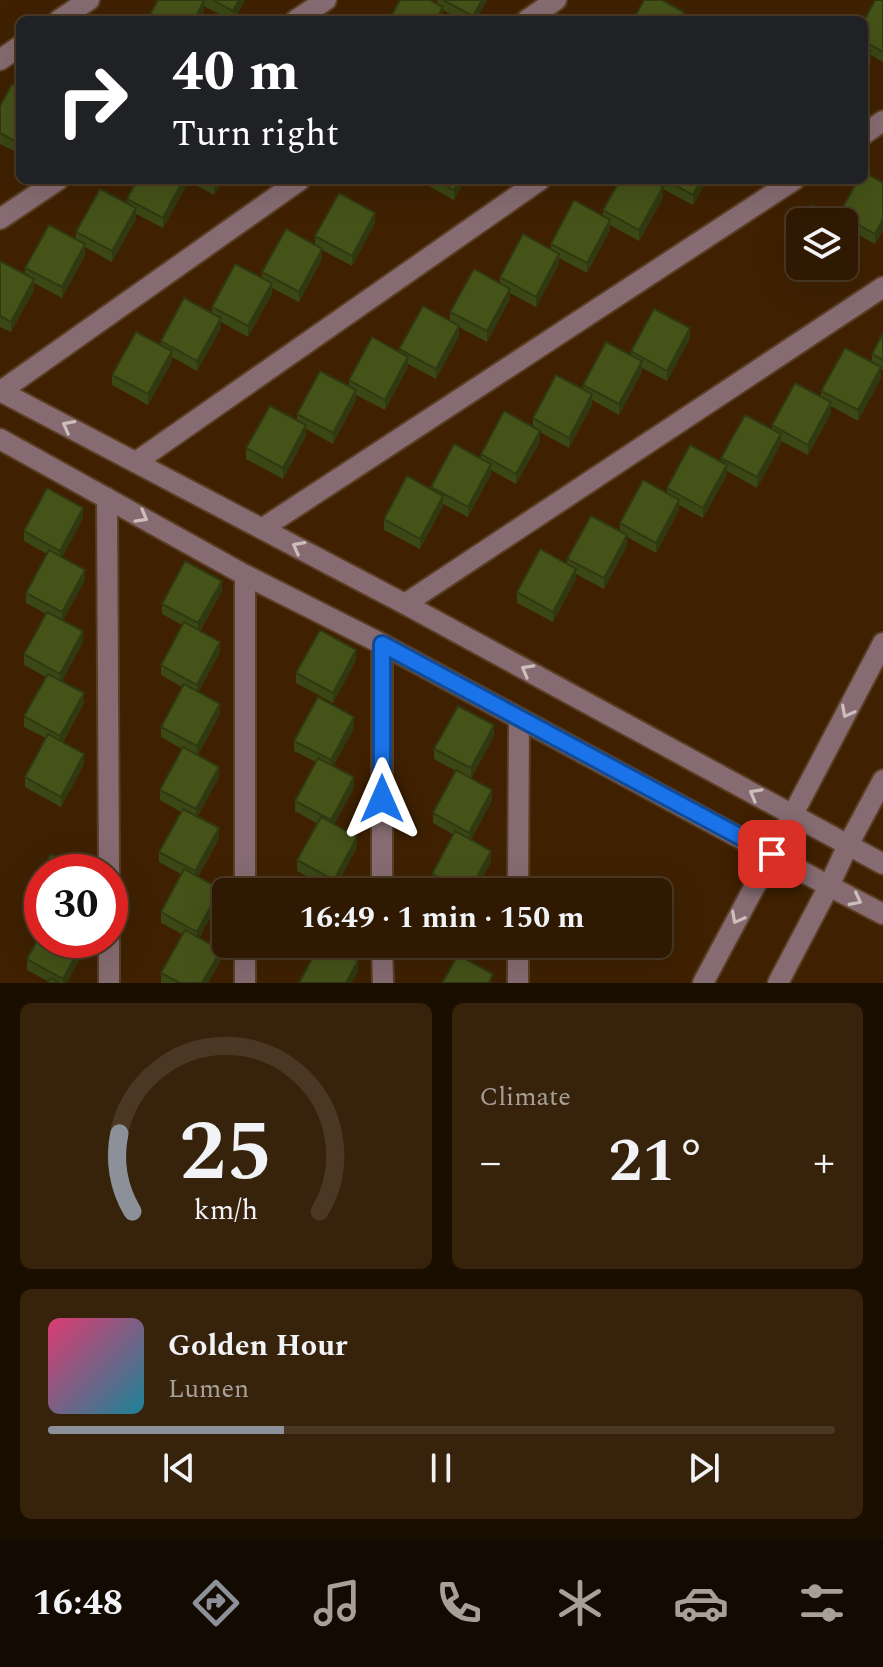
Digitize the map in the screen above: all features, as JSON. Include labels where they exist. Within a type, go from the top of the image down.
[{"type":"street","points":[[65,16],[89,0]]},
{"type":"street","points":[[302,16],[326,0]]},
{"type":"street","points":[[533,16],[556,0]]},
{"type":"street","points":[[0,219],[52,184]]},
{"type":"street","points":[[294,184],[0,391],[405,604],[883,864]]},
{"type":"street","points":[[136,462],[534,184]]},
{"type":"street","points":[[263,528],[788,184]]},
{"type":"street","points":[[405,604],[883,287]]},
{"type":"street","points":[[0,439],[245,575],[382,644],[883,914]]},
{"type":"street","points":[[107,498],[109,854]]},
{"type":"street","points":[[245,575],[245,878]]},
{"type":"street","points":[[703,983],[883,643]]},
{"type":"street","points":[[382,644],[382,878]]},
{"type":"street","points":[[518,878],[519,719]]},
{"type":"street","points":[[778,983],[883,780]]},
{"type":"street","points":[[109,958],[109,983]]},
{"type":"street","points":[[245,958],[245,983]]},
{"type":"street","points":[[382,958],[383,983]]},
{"type":"street","points":[[518,958],[518,983]]},
{"type":"building","points":[[158,0],[204,1],[196,16],[149,16]]},
{"type":"building","points":[[213,0],[239,0],[233,11]]},
{"type":"building","points":[[400,0],[430,0],[443,7],[438,16],[391,16]]},
{"type":"building","points":[[443,0],[482,0],[473,16]]},
{"type":"building","points":[[644,0],[662,0],[684,12],[682,16],[635,16]]},
{"type":"building","points":[[875,0],[883,0],[883,52],[868,43],[867,16]]},
{"type":"building","points":[[12,84],[16,86],[16,142],[0,133],[0,106]]},
{"type":"building","points":[[868,174],[883,183],[883,219],[875,234],[858,225],[858,208],[842,208],[856,184],[868,184]]},
{"type":"building","points":[[135,184],[181,184],[163,218],[127,199]]},
{"type":"building","points":[[443,184],[457,184],[454,190]]},
{"type":"building","points":[[618,184],[657,184],[663,187],[639,230],[603,210]]},
{"type":"building","points":[[672,184],[699,184],[693,195]]},
{"type":"building","points":[[100,189],[136,208],[112,251],[76,232]]},
{"type":"building","points":[[339,193],[375,213],[352,256],[315,236]]},
{"type":"building","points":[[574,200],[610,220],[587,263],[551,244]]},
{"type":"building","points":[[49,225],[85,244],[62,287],[25,268]]},
{"type":"building","points":[[286,229],[322,249],[299,292],[262,272]]},
{"type":"building","points":[[523,234],[559,254],[536,297],[500,277]]},
{"type":"building","points":[[0,261],[34,279],[11,322],[0,316]]},
{"type":"building","points":[[235,264],[272,283],[248,326],[212,307]]},
{"type":"building","points":[[474,269],[510,289],[487,331],[450,312]]},
{"type":"building","points":[[184,298],[221,318],[197,361],[161,341]]},
{"type":"building","points":[[423,306],[459,326],[436,369],[399,349]]},
{"type":"building","points":[[654,309],[690,328],[667,371],[631,351]]},
{"type":"building","points":[[136,332],[172,351],[148,394],[112,375]]},
{"type":"building","points":[[883,333],[883,360],[872,354]]},
{"type":"building","points":[[372,337],[408,357],[385,400],[349,380]]},
{"type":"building","points":[[606,342],[642,361],[619,404],[583,385]]},
{"type":"building","points":[[845,348],[881,367],[858,410],[821,391]]},
{"type":"building","points":[[320,371],[356,390],[333,433],[297,414]]},
{"type":"building","points":[[556,375],[592,394],[569,438],[533,418]]},
{"type":"building","points":[[795,383],[831,402],[808,445],[772,425]]},
{"type":"building","points":[[270,406],[306,425],[283,468],[246,448]]},
{"type":"building","points":[[504,411],[540,431],[516,474],[481,454]]},
{"type":"building","points":[[745,415],[781,434],[757,477],[721,458]]},
{"type":"building","points":[[454,444],[491,464],[468,507],[431,487]]},
{"type":"building","points":[[690,445],[727,465],[703,508],[667,488]]},
{"type":"building","points":[[407,476],[443,496],[420,539],[384,519]]},
{"type":"building","points":[[643,480],[679,500],[656,543],[620,523]]},
{"type":"building","points":[[47,488],[83,508],[60,551],[24,531]]},
{"type":"building","points":[[591,516],[627,535],[604,578],[567,559]]},
{"type":"building","points":[[540,549],[576,569],[553,612],[517,592]]},
{"type":"building","points":[[49,550],[85,570],[62,612],[26,593]]},
{"type":"building","points":[[185,561],[222,581],[198,623],[162,604]]},
{"type":"building","points":[[47,612],[83,631],[60,674],[24,654]]},
{"type":"building","points":[[184,622],[220,642],[197,685],[161,665]]},
{"type":"building","points":[[320,630],[356,650],[333,693],[296,673]]},
{"type":"building","points":[[48,674],[84,693],[60,736],[24,716]]},
{"type":"building","points":[[184,684],[220,704],[197,746],[161,727]]},
{"type":"building","points":[[318,697],[354,717],[331,760],[294,741]]},
{"type":"building","points":[[458,706],[494,725],[471,768],[434,749]]},
{"type":"building","points":[[48,734],[84,754],[61,797],[25,777]]},
{"type":"building","points":[[183,747],[219,767],[196,809],[160,790]]},
{"type":"building","points":[[318,758],[354,777],[331,820],[295,801]]},
{"type":"building","points":[[456,770],[492,790],[469,833],[433,813]]},
{"type":"building","points":[[183,809],[219,828],[195,871],[159,852]]},
{"type":"building","points":[[321,817],[357,837],[335,878],[297,860]]},
{"type":"building","points":[[455,831],[491,851],[477,878],[439,878],[432,874]]},
{"type":"building","points":[[184,869],[212,885],[212,904],[197,932],[161,912]]},
{"type":"building","points":[[185,930],[212,945],[212,958],[216,958],[202,983],[180,983],[161,973]]},
{"type":"building","points":[[28,958],[74,958],[63,979]]},
{"type":"building","points":[[312,958],[352,958],[358,961],[346,983],[299,983]]},
{"type":"building","points":[[456,958],[464,958],[493,974],[489,983],[442,983]]},
{"type":"route","points":[[382,799],[382,644],[772,854]]}]
